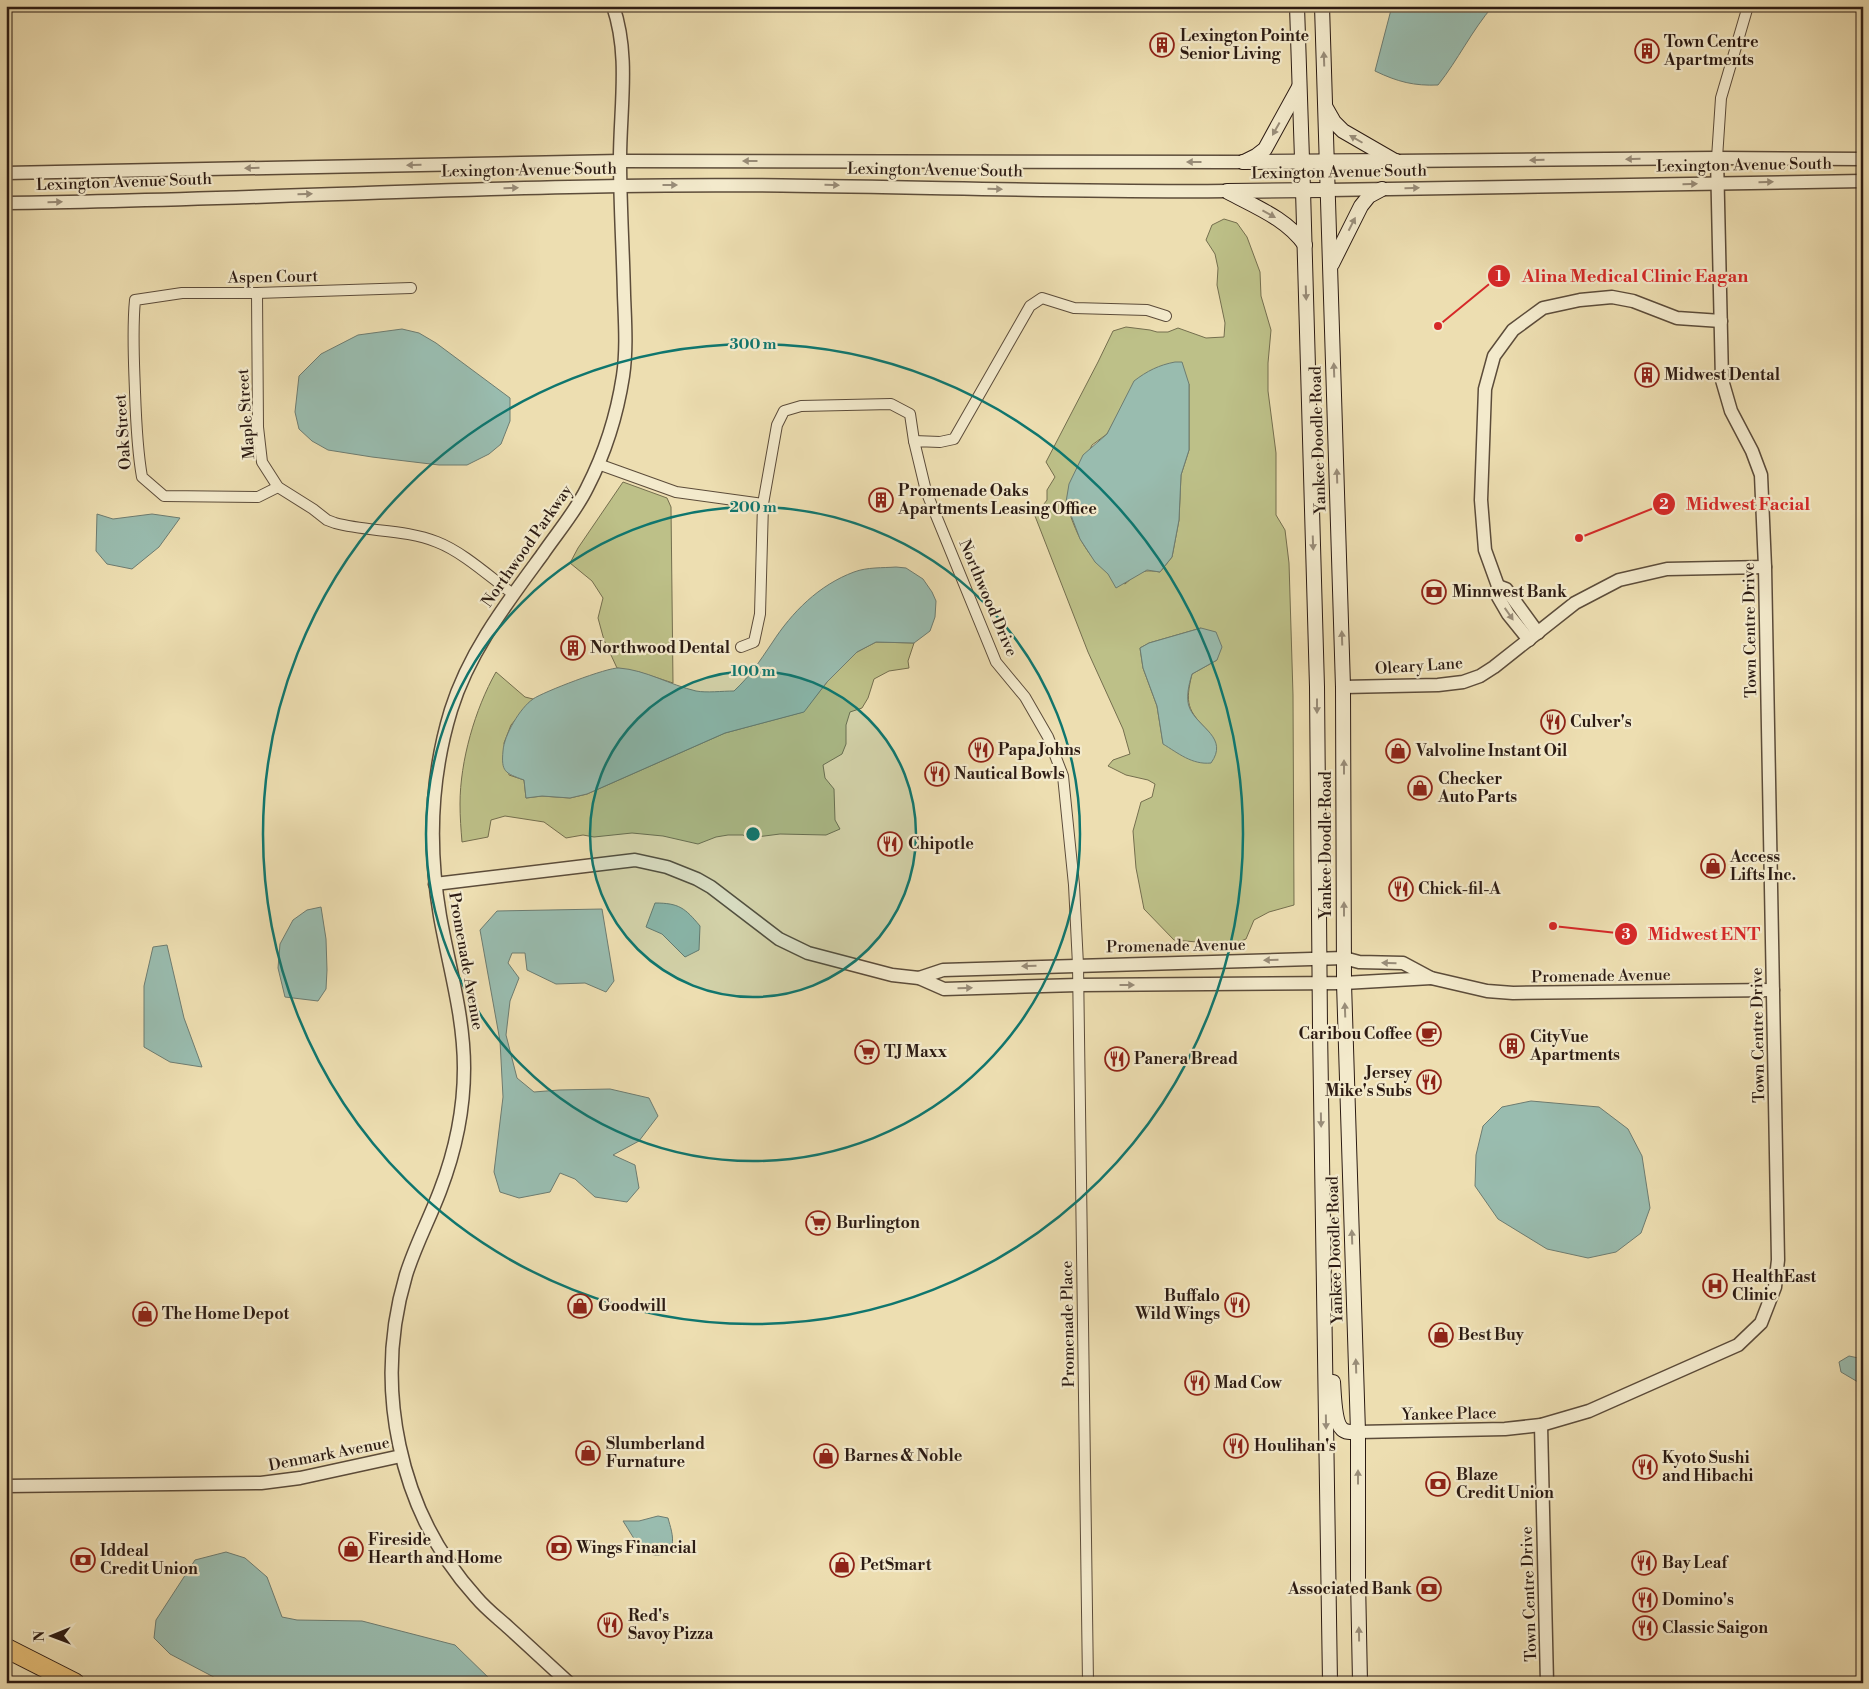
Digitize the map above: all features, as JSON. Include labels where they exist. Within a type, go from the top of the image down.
[{"type":"highway","points":[[6,1648],[75,1683]]},
{"type":"main road","name":"Yankee Doodle Road","points":[[1296,6],[1303,163],[1317,688],[1319,959],[1330,1683]]},
{"type":"main road","name":"Yankee Doodle Road","points":[[1322,6],[1343,687],[1344,983],[1358,1432],[1360,1683]]},
{"type":"main road","points":[[1243,162],[1265,149],[1300,86]]},
{"type":"main road","points":[[1326,107],[1334,122],[1343,131],[1396,162]]},
{"type":"main road","name":"Lexington Avenue South","points":[[1243,162],[1396,162]]},
{"type":"main road","points":[[1330,267],[1361,206],[1369,196],[1382,189]]},
{"type":"main road","name":"Lexington Avenue South","points":[[1227,191],[1328,190]]},
{"type":"main road","points":[[1227,191],[1288,225],[1305,245]]},
{"type":"main road","points":[[1324,1299],[1338,1423],[1342,1429],[1348,1432],[1358,1432]]},
{"type":"street","name":"Northwood Parkway","points":[[436,884],[431,817],[444,735],[456,696],[472,658],[493,622],[587,490],[609,437],[618,403],[624,369],[626,340],[620,161],[623,47],[613,6]]},
{"type":"street","points":[[1717,158],[1721,98],[1748,6]]},
{"type":"street","name":"Lexington Avenue South","points":[[1396,162],[1717,158],[1863,159]]},
{"type":"street","name":"Town Centre Drive","points":[[1547,1683],[1541,1425],[1588,1411],[1738,1345],[1761,1323],[1775,1288],[1778,1260],[1765,567],[1761,475],[1752,450],[1731,411],[1722,380],[1717,158]]},
{"type":"street","name":"Lexington Avenue South","points":[[6,173],[620,161],[1243,162]]},
{"type":"street","name":"Lexington Avenue South","points":[[1328,190],[1863,180]]},
{"type":"street","name":"Lexington Avenue South","points":[[6,202],[102,202],[390,191],[621,186],[817,185],[1142,192],[1227,191]]},
{"type":"street","name":"Aspen Court","points":[[135,300],[182,293],[257,293],[412,288]]},
{"type":"street","name":"Maple Street","points":[[257,293],[258,428],[262,462],[278,487],[314,509],[327,520],[335,523],[416,536],[438,542],[513,594]]},
{"type":"street","points":[[1533,636],[1508,614],[1497,595],[1498,586],[1485,550],[1482,508],[1485,389],[1494,356],[1513,330],[1543,308],[1580,300],[1612,297],[1633,301],[1677,318],[1721,321]]},
{"type":"street","points":[[914,442],[940,442],[954,439],[1030,306],[1042,298],[1074,308],[1147,310],[1166,316]]},
{"type":"street","name":"Oak Street","points":[[135,300],[133,324],[134,378],[138,452],[142,477],[164,496],[258,497],[278,487]]},
{"type":"street","name":"Northwood Drive","points":[[763,504],[777,425],[784,411],[800,406],[891,404],[910,414],[914,442],[926,491],[996,662],[1025,697],[1048,737],[1063,776],[1074,885],[1078,965]]},
{"type":"street","points":[[598,464],[676,492],[763,504],[760,614],[754,642],[741,647]]},
{"type":"street","name":"Oleary Lane","points":[[1343,687],[1438,685],[1462,682],[1480,676],[1494,667],[1575,603],[1619,580],[1667,569],[1765,567]]},
{"type":"street","name":"Promenade Avenue","points":[[401,1456],[393,1406],[392,1373],[393,1338],[399,1302],[416,1249],[449,1166],[460,1124],[463,1096],[464,1053],[462,1020],[440,916],[436,884],[635,860],[651,863],[682,872],[697,879],[765,930],[793,947],[822,958],[892,975],[919,978],[944,989],[1078,985],[1320,984],[1431,978]]},
{"type":"street","name":"Promenade Avenue","points":[[919,978],[942,970],[1344,958],[1359,962],[1403,963],[1431,978],[1487,991],[1513,993],[1773,990]]},
{"type":"street","name":"Promenade Place","points":[[1078,965],[1088,1683]]},
{"type":"street","name":"Yankee Place","points":[[1358,1432],[1505,1429],[1541,1425]]},
{"type":"street","name":"Denmark Avenue","points":[[6,1486],[261,1483],[308,1477],[401,1456],[416,1503],[451,1566],[478,1601],[570,1683]]},
{"type":"green space","points":[[1224,219],[1237,223],[1247,237],[1260,272],[1261,296],[1271,330],[1268,391],[1276,453],[1276,515],[1285,530],[1289,563],[1293,695],[1294,905],[1269,912],[1254,920],[1246,939],[1231,945],[1174,940],[1144,909],[1136,868],[1133,831],[1141,802],[1152,797],[1155,784],[1148,780],[1126,775],[1108,766],[1113,760],[1130,754],[1123,729],[1088,652],[1035,516],[1047,500],[1047,490],[1055,477],[1046,462],[1113,331],[1126,327],[1168,332],[1178,328],[1206,338],[1224,337],[1225,323],[1217,285],[1218,268],[1215,254],[1206,240],[1212,225]],"holes":[[[1189,384],[1189,450],[1181,475],[1179,520],[1172,557],[1160,572],[1141,572],[1125,584],[1103,568],[1087,550],[1075,528],[1066,502],[1092,445],[1107,434],[1121,409]],[[1201,628],[1217,660],[1192,674],[1188,699],[1192,711],[1208,731],[1163,743],[1157,706],[1143,668],[1140,648],[1149,643]]]},
{"type":"green space","points":[[623,482],[667,498],[671,507],[673,683],[639,672],[617,668],[604,640],[598,618],[603,598],[592,581],[570,563],[578,548]]},
{"type":"green space","points":[[876,642],[914,643],[908,661],[909,668],[889,671],[874,679],[868,698],[862,708],[850,712],[846,725],[846,744],[842,754],[823,765],[825,778],[834,789],[835,820],[840,829],[826,835],[780,834],[749,838],[743,835],[728,835],[716,837],[698,844],[663,836],[632,833],[594,837],[583,835],[566,838],[544,822],[505,816],[491,820],[488,837],[462,842],[460,809],[466,753],[475,719],[496,672],[525,697],[533,699],[511,725],[504,743],[509,775],[524,780],[526,798],[542,796],[570,798],[587,794],[725,733],[803,712],[827,682],[857,652]]},
{"type":"shaded area","points":[[1392,6],[1493,6],[1438,85],[1429,85],[1406,82],[1375,71]]},
{"type":"shaded area","points":[[402,329],[419,333],[436,343],[510,398],[510,421],[501,444],[489,454],[467,465],[439,465],[372,457],[328,450],[312,441],[299,429],[295,412],[299,376],[321,354],[358,335]]},
{"type":"shaded area","points":[[1175,362],[1182,362],[1189,384],[1189,450],[1181,475],[1179,520],[1172,557],[1160,572],[1147,570],[1116,588],[1108,574],[1095,562],[1080,539],[1066,502],[1069,484],[1083,455],[1107,434],[1134,381],[1153,369]]},
{"type":"shaded area","points":[[97,514],[113,519],[152,514],[180,518],[159,547],[132,569],[107,564],[96,551]]},
{"type":"shaded area","points":[[906,568],[923,579],[932,592],[936,601],[935,617],[930,631],[914,643],[876,642],[857,652],[827,682],[804,712],[725,733],[587,794],[570,798],[542,796],[526,798],[524,780],[508,773],[504,768],[503,751],[506,737],[518,715],[533,699],[562,686],[619,668],[629,669],[696,691],[734,691],[754,668],[788,621],[818,592],[829,584],[859,570]]},
{"type":"shaded area","points":[[1201,628],[1216,632],[1222,647],[1217,660],[1192,674],[1188,692],[1190,709],[1215,740],[1216,754],[1211,763],[1191,760],[1163,744],[1157,706],[1143,668],[1140,648],[1149,643]]},
{"type":"shaded area","points":[[655,903],[670,904],[681,908],[695,920],[700,926],[699,950],[685,957],[662,934],[646,927]]},
{"type":"shaded area","points":[[321,907],[326,939],[326,989],[318,1001],[285,997],[278,968],[280,944],[293,920],[307,910]]},
{"type":"shaded area","points":[[602,909],[614,981],[606,992],[585,983],[556,984],[527,970],[525,953],[512,953],[508,963],[519,978],[510,1001],[506,1035],[517,1078],[534,1092],[610,1089],[649,1098],[658,1116],[639,1141],[613,1155],[635,1165],[639,1188],[627,1202],[595,1197],[575,1179],[560,1173],[550,1192],[519,1198],[500,1192],[494,1172],[503,1097],[500,1041],[480,930],[497,911]]},
{"type":"shaded area","points":[[167,945],[184,1018],[202,1067],[170,1062],[144,1047],[144,986],[153,947]]},
{"type":"shaded area","points":[[1531,1101],[1599,1107],[1628,1129],[1642,1156],[1650,1208],[1641,1233],[1616,1252],[1588,1258],[1547,1249],[1498,1219],[1475,1186],[1476,1155],[1483,1126],[1502,1107]]},
{"type":"shaded area","points":[[1849,1356],[1863,1359],[1863,1385],[1841,1372],[1839,1362]]},
{"type":"shaded area","points":[[658,1516],[668,1518],[672,1531],[672,1545],[667,1552],[655,1555],[643,1550],[623,1521],[639,1521]]},
{"type":"shaded area","points":[[226,1552],[245,1558],[267,1577],[282,1617],[297,1620],[362,1621],[455,1645],[494,1683],[225,1683],[170,1654],[154,1638],[156,1620],[195,1560]]},
{"type":"place","name":"Lexington Pointe Senior Living","points":[[1162,45]]},
{"type":"place","name":"Town Centre Apartments","points":[[1647,51]]},
{"type":"place","name":"Alina Medical Clinic Eagan","points":[[1438,326]]},
{"type":"place","name":"Midwest Dental","points":[[1647,375]]},
{"type":"place","name":"Promenade Oaks Apartments Leasing Office","points":[[881,500]]},
{"type":"place","name":"Midwest Facial","points":[[1579,538]]},
{"type":"place","name":"Minnwest Bank","points":[[1434,592]]},
{"type":"place","name":"Northwood Dental","points":[[573,648]]},
{"type":"place","name":"Culver's","points":[[1553,722]]},
{"type":"place","name":"Papa Johns","points":[[981,750]]},
{"type":"place","name":"Valvoline Instant Oil","points":[[1398,751]]},
{"type":"place","name":"Nautical Bowls","points":[[937,774]]},
{"type":"place","name":"Checker Auto Parts","points":[[1420,788]]},
{"type":"place","name":"Chipotle","points":[[890,844]]},
{"type":"place","name":"Access Lifts Inc.","points":[[1713,866]]},
{"type":"place","name":"Chick-fil-A","points":[[1401,889]]},
{"type":"place","name":"Midwest ENT","points":[[1553,926]]},
{"type":"place","name":"Caribou Coffee","points":[[1429,1034]]},
{"type":"place","name":"CityVue Apartments","points":[[1512,1046]]},
{"type":"place","name":"TJ Maxx","points":[[867,1052]]},
{"type":"place","name":"Panera Bread","points":[[1117,1059]]},
{"type":"place","name":"Jersey Mike's Subs","points":[[1429,1082]]},
{"type":"place","name":"Burlington","points":[[818,1223]]},
{"type":"place","name":"HealthEast Clinic","points":[[1715,1286]]},
{"type":"place","name":"Buffalo Wild Wings","points":[[1237,1305]]},
{"type":"place","name":"Goodwill","points":[[580,1306]]},
{"type":"place","name":"The Home Depot","points":[[145,1314]]},
{"type":"place","name":"Best Buy","points":[[1441,1335]]},
{"type":"place","name":"Mad Cow","points":[[1197,1383]]},
{"type":"place","name":"Houlihan's","points":[[1236,1446]]},
{"type":"place","name":"Slumberland Furnature","points":[[588,1453]]},
{"type":"place","name":"Barnes & Noble","points":[[826,1456]]},
{"type":"place","name":"Kyoto Sushi and Hibachi","points":[[1645,1467]]},
{"type":"place","name":"Blaze Credit Union","points":[[1438,1484]]},
{"type":"place","name":"Wings Financial","points":[[559,1548]]},
{"type":"place","name":"Fireside Hearth and Home","points":[[351,1549]]},
{"type":"place","name":"Iddeal Credit Union","points":[[83,1560]]},
{"type":"place","name":"Bay Leaf","points":[[1644,1563]]},
{"type":"place","name":"PetSmart","points":[[842,1565]]},
{"type":"place","name":"Associated Bank","points":[[1429,1589]]},
{"type":"place","name":"Domino's","points":[[1645,1600]]},
{"type":"place","name":"Red's Savoy Pizza","points":[[610,1625]]},
{"type":"place","name":"Classic Saigon","points":[[1645,1628]]}]
